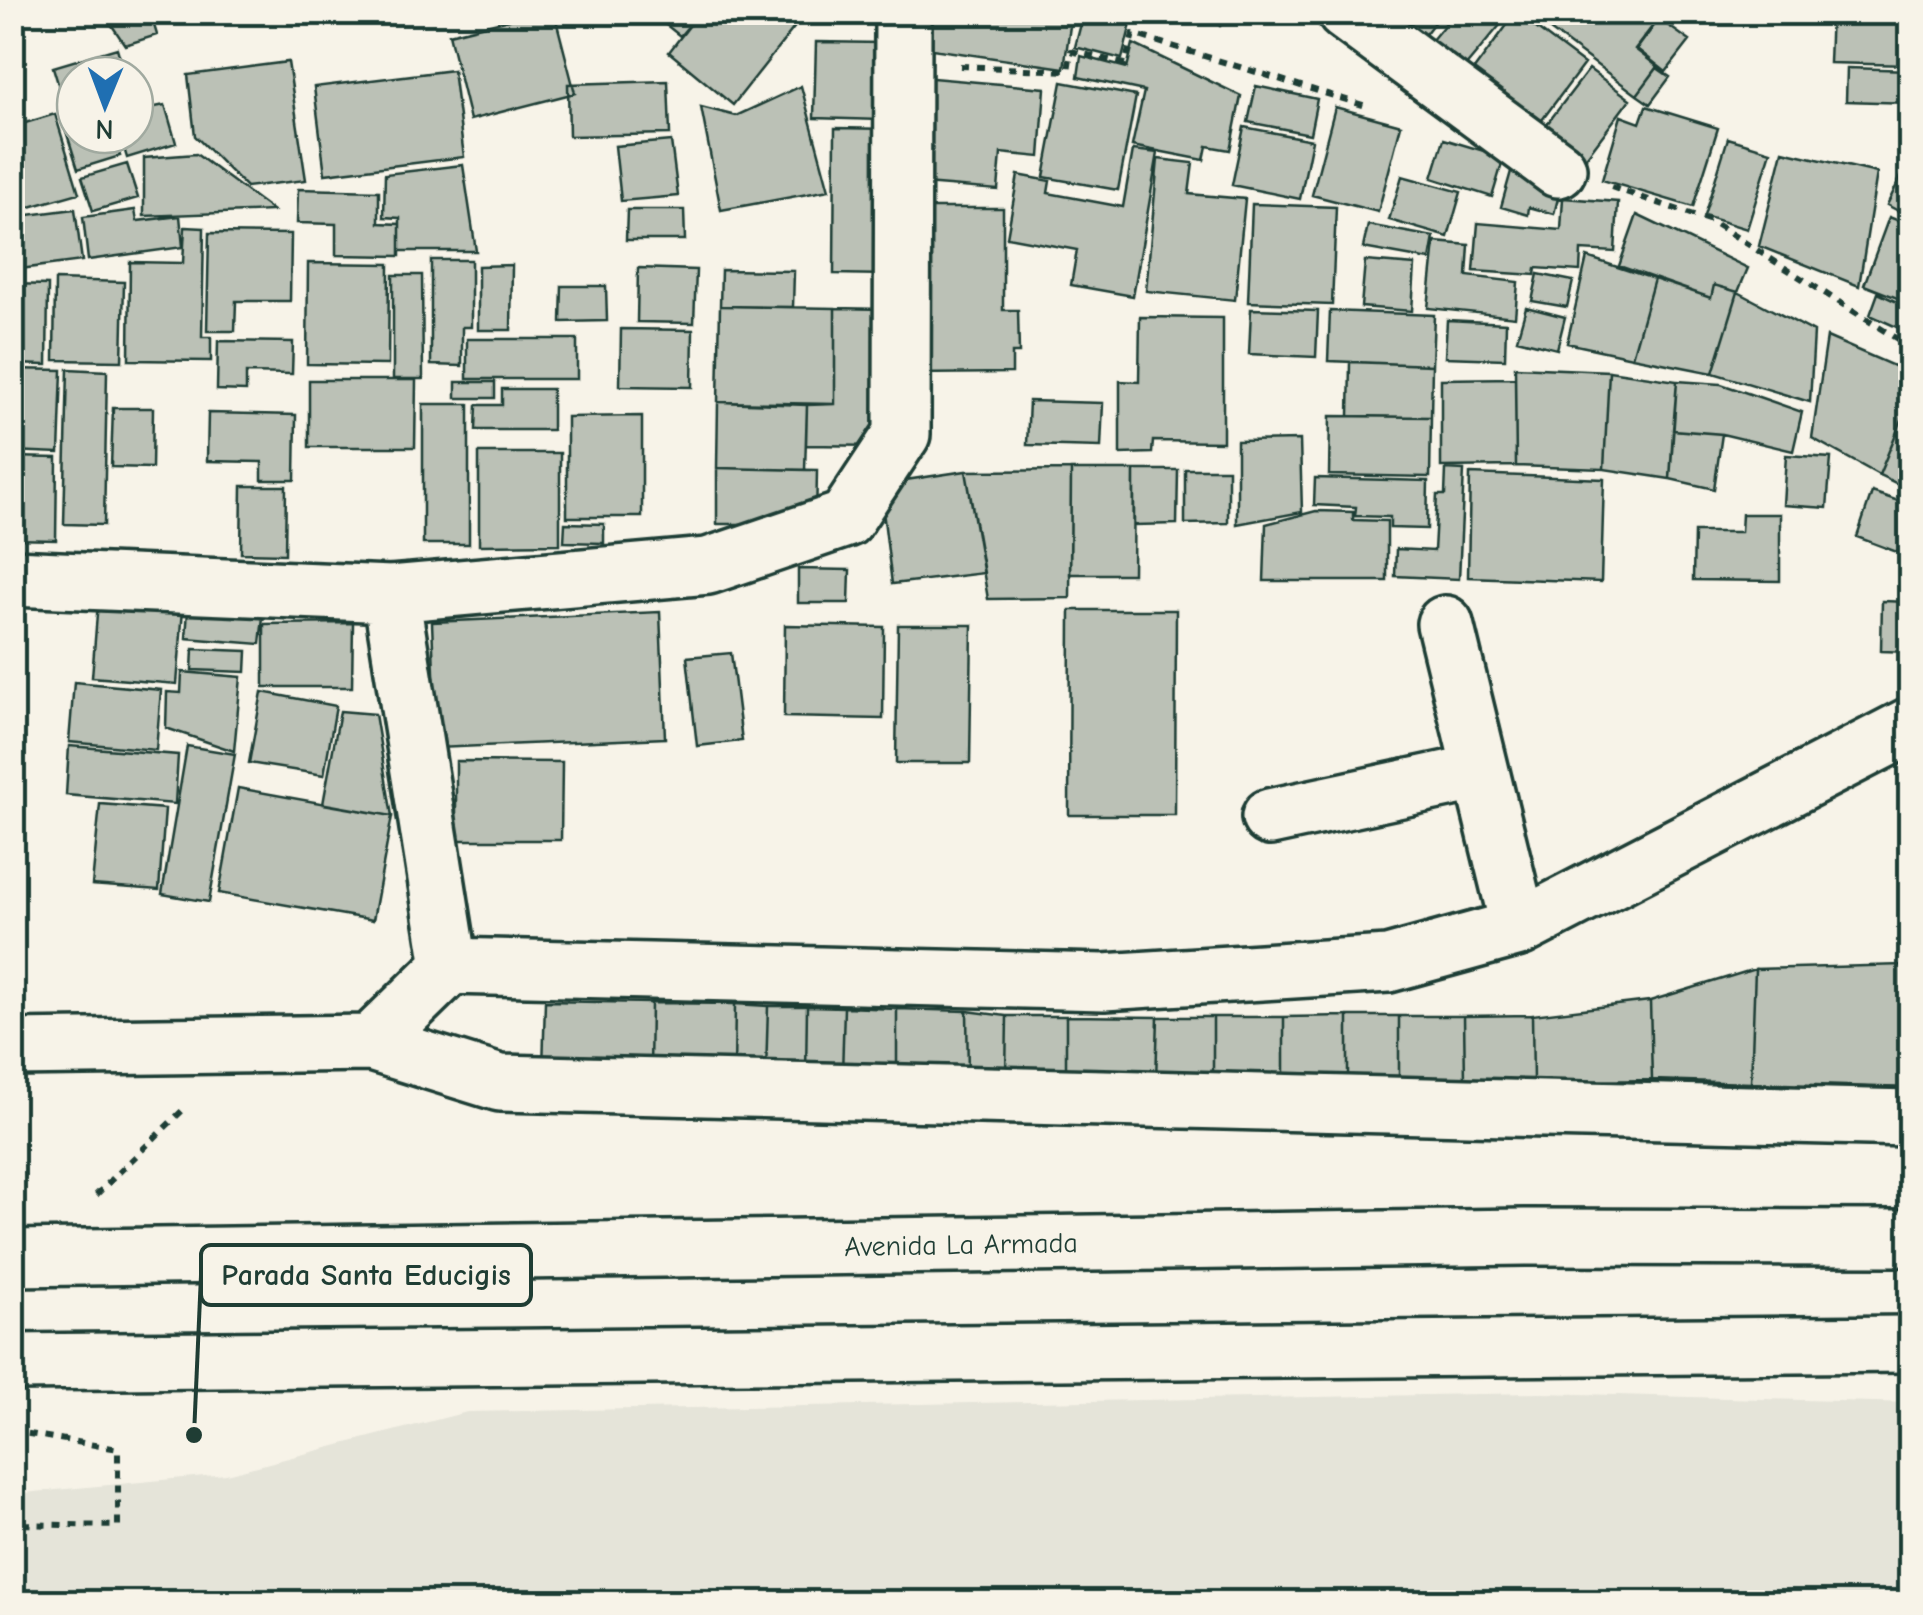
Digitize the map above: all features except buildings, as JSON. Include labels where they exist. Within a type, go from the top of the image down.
[{"type":"street","points":[[1345,12],[1558,169]]},
{"type":"street","points":[[12,578],[390,594],[708,566],[846,518],[902,434],[903,38]]},
{"type":"street","points":[[390,594],[450,966]]},
{"type":"street","points":[[1444,624],[1519,928]]},
{"type":"street","points":[[371,1043],[450,966],[1104,982],[1388,964],[1519,928],[1910,726]]},
{"type":"street","points":[[1270,817],[1480,772]]},
{"type":"street","points":[[12,1048],[371,1043],[500,1083],[1910,1118]]},
{"type":"street","name":"Avenida La Armada","points":[[12,1258],[1525,1236],[1910,1238]]},
{"type":"street","points":[[12,1362],[1910,1344]]},
{"type":"path","points":[[903,38],[1068,71],[1071,52],[1125,64],[1133,34],[1368,106]]},
{"type":"path","points":[[1558,169],[1712,221],[1910,347]]},
{"type":"path","points":[[89,1210],[96,1195],[249,1045]]},
{"type":"path","points":[[12,1432],[118,1449],[118,1526],[12,1524]]},
{"type":"shaded area","points":[[1542,1393],[1910,1403],[1910,1602],[13,1602],[13,1494],[226,1474],[467,1412]]},
{"type":"place","name":"Parada Santa Educigis","points":[[194,1435]]}]
